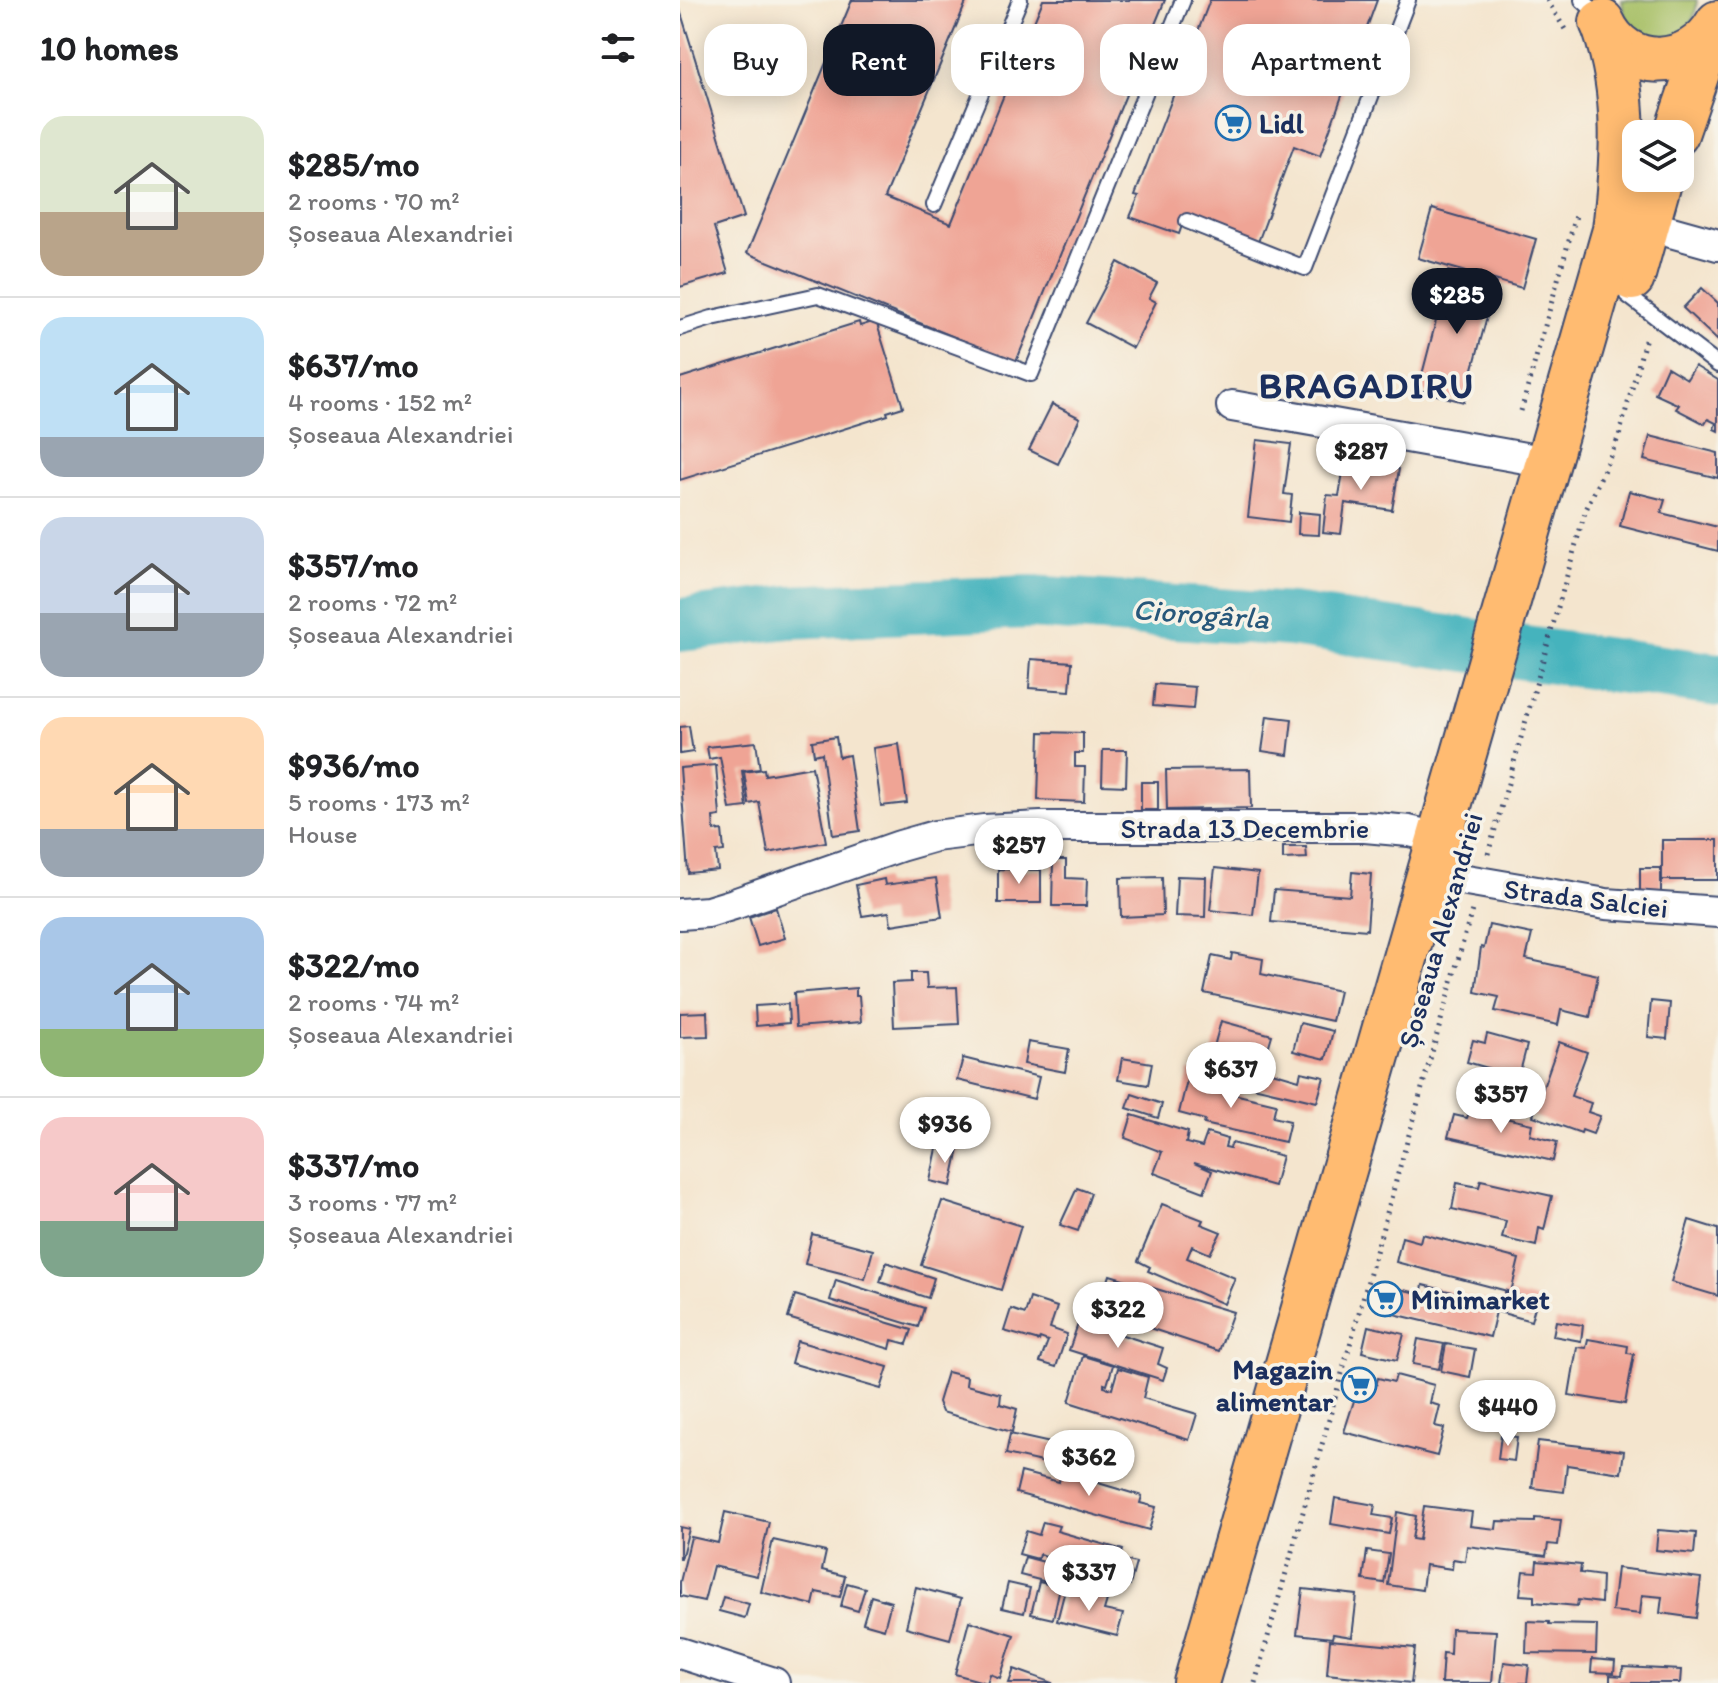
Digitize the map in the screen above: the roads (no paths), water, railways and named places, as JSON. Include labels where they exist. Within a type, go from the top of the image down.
[{"type":"highway","points":[[1591,17],[1624,48],[1639,57],[1656,60],[1693,51],[1713,31]]},
{"type":"highway","name":"Șoseaua Alexandriei","points":[[1553,538],[1530,458],[1615,230],[1623,155],[1623,118],[1617,71],[1591,17]]},
{"type":"highway","points":[[1681,120],[1713,31]]},
{"type":"highway","name":"Șoseaua Alexandriei","points":[[1225,1683],[1467,881],[1477,799],[1656,192]]},
{"type":"highway","name":"Șoseaua Alexandriei","points":[[1196,1683],[1439,838],[1477,799]]},
{"type":"street","points":[[1646,225],[1718,245]]},
{"type":"street","points":[[1232,406],[1530,458]]},
{"type":"street","name":"Strada 13 Decembrie","points":[[680,914],[708,912],[935,836],[984,830],[1041,827],[1365,827],[1409,831],[1439,838]]},
{"type":"street","name":"Strada Salciei","points":[[1467,881],[1606,904],[1718,912]]},
{"type":"street","points":[[680,1653],[774,1683]]},
{"type":"lane","points":[[934,205],[1020,0]]},
{"type":"lane","points":[[680,328],[818,295],[1031,374],[1183,0]]},
{"type":"lane","points":[[1187,221],[1305,268],[1408,0]]},
{"type":"lane","points":[[1627,295],[1718,365]]},
{"type":"waterway","name":"Ciorogârla","points":[[680,625],[789,612],[1030,602],[1291,620],[1718,680]]},
{"type":"place","name":"Lidl","points":[[1233,123]]},
{"type":"place","name":"Minimarket","points":[[1385,1299]]},
{"type":"place","name":"Magazin alimentar","points":[[1359,1385]]},
{"type":"district","name":"BRAGADIRU","points":[[1367,385]]}]
